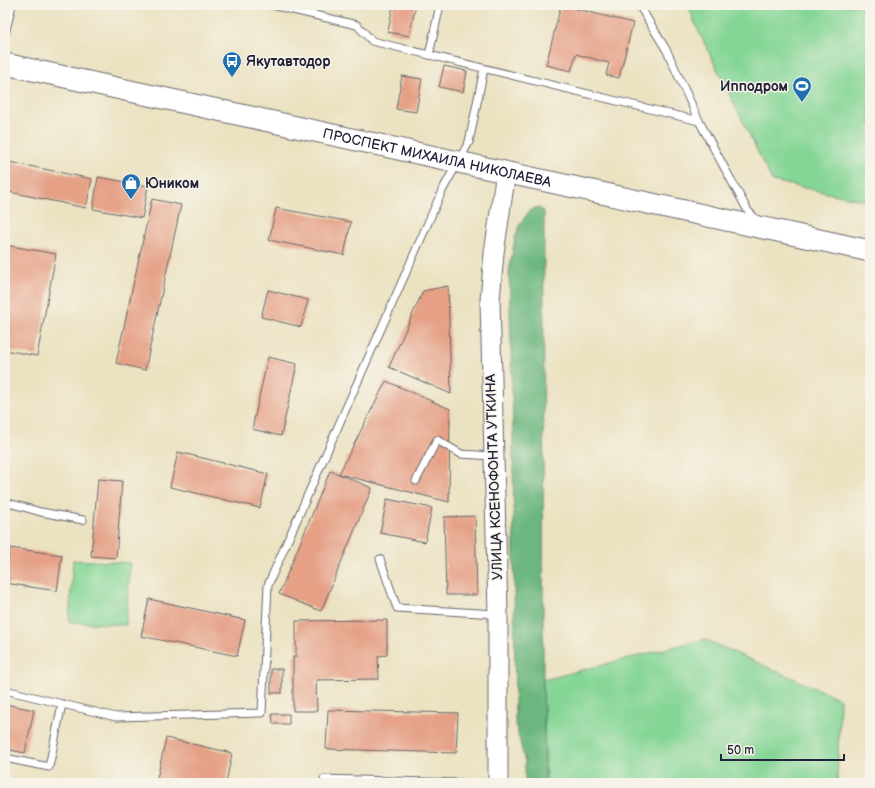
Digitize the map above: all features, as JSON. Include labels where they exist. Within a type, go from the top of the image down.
[{"type":"main road","name":"ПРОСПЕКТ МИХАИЛА НИКОЛАЕВА","points":[[5,64],[870,250]]},
{"type":"street","name":"УЛИЦА КСЕНОФОНТА УТКИНА","points":[[498,783],[498,614],[490,300],[494,253],[506,172]]},
{"type":"lane","points":[[5,34],[12,5]]},
{"type":"lane","points":[[272,5],[357,25],[372,41],[698,121]]},
{"type":"lane","points":[[429,55],[440,5]]},
{"type":"lane","points":[[639,5],[667,51],[698,121],[748,211],[766,228]]},
{"type":"lane","points":[[5,690],[116,717],[262,713],[268,585],[439,198],[469,142],[484,69]]},
{"type":"lane","points":[[416,481],[437,440],[461,454],[493,456]]},
{"type":"lane","points":[[5,502],[41,512],[83,520]]},
{"type":"lane","points":[[380,559],[397,608],[498,614]]},
{"type":"lane","points":[[5,758],[49,768],[62,704]]},
{"type":"lane","points":[[324,779],[461,783]]},
{"type":"green space","name":"Ипподром","points":[[688,5],[870,5],[870,202],[772,181],[696,26]]},
{"type":"green space","points":[[534,208],[542,210],[544,213],[543,680],[545,783],[525,783],[525,762],[515,722],[513,435],[509,271],[519,226],[529,211]]},
{"type":"green space","points":[[73,560],[130,563],[126,625],[69,622]]},
{"type":"green space","points":[[704,639],[840,699],[837,783],[546,783],[543,680]]},
{"type":"building","points":[[349,5],[362,5],[361,8]]},
{"type":"building","points":[[393,5],[416,5],[409,36],[388,32]]},
{"type":"building","points":[[561,5],[633,23],[619,78],[606,75],[609,63],[576,54],[571,71],[546,65]]},
{"type":"building","points":[[444,66],[467,71],[463,92],[439,87]]},
{"type":"building","points":[[402,76],[422,79],[416,112],[396,109]]},
{"type":"building","points":[[5,161],[92,179],[86,208],[5,191]]},
{"type":"building","points":[[98,177],[148,186],[142,218],[93,209]]},
{"type":"building","points":[[152,199],[181,205],[145,370],[116,363]]},
{"type":"building","points":[[276,208],[351,222],[344,255],[269,240]]},
{"type":"building","points":[[5,245],[56,254],[37,356],[5,350]]},
{"type":"building","points":[[448,286],[451,394],[389,367],[423,291]]},
{"type":"building","points":[[268,290],[308,300],[301,327],[261,317]]},
{"type":"building","points":[[268,357],[297,364],[281,436],[252,429]]},
{"type":"building","points":[[386,381],[450,409],[449,502],[339,474]]},
{"type":"building","points":[[178,452],[268,474],[260,508],[170,487]]},
{"type":"building","points":[[330,471],[372,488],[321,611],[279,594]]},
{"type":"building","points":[[98,479],[122,481],[116,558],[91,556]]},
{"type":"building","points":[[387,499],[432,508],[425,542],[380,533]]},
{"type":"building","points":[[475,516],[477,595],[446,595],[444,517]]},
{"type":"building","points":[[10,548],[62,555],[57,591],[5,583]]},
{"type":"building","points":[[149,599],[245,620],[237,656],[141,636]]},
{"type":"building","points":[[387,620],[387,655],[378,656],[379,679],[316,680],[317,711],[293,711],[293,657],[296,657],[296,621]]},
{"type":"building","points":[[271,669],[282,669],[282,693],[271,693]]},
{"type":"building","points":[[5,704],[34,710],[25,753],[5,749]]},
{"type":"building","points":[[328,710],[458,713],[456,753],[326,749]]},
{"type":"building","points":[[272,714],[289,714],[289,724],[273,724]]},
{"type":"building","points":[[166,738],[232,753],[226,783],[156,783]]},
{"type":"place","name":"Якутавтодор","points":[[232,78]]},
{"type":"place","name":"Ипподром","points":[[802,103]]},
{"type":"place","name":"Юником","points":[[131,200]]}]
